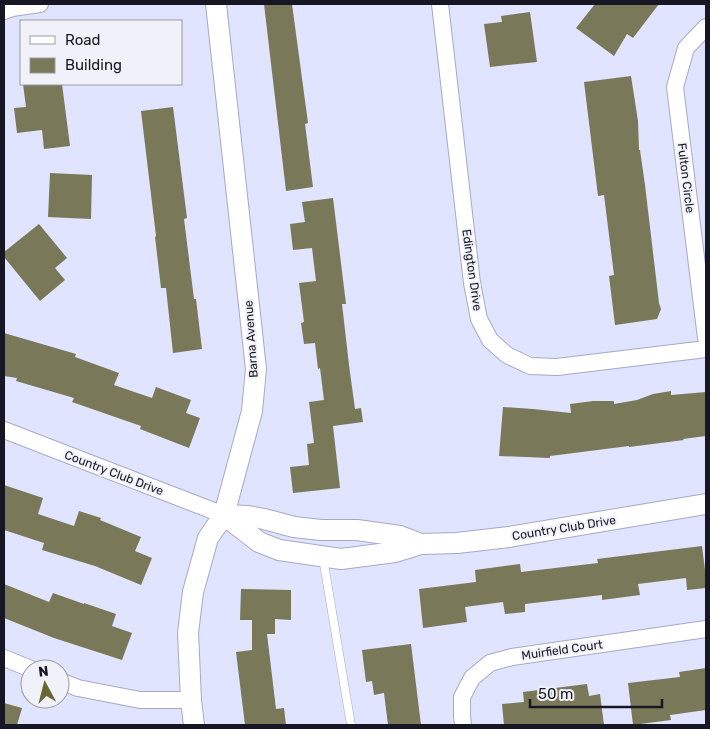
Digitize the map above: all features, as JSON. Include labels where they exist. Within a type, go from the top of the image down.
[{"type":"street","points":[[4,11],[40,4]]},
{"type":"street","name":"Barna Avenue","points":[[194,725],[188,633],[192,592],[208,538],[224,515],[252,412],[256,369],[216,4]]},
{"type":"street","name":"Edington Drive","points":[[440,4],[472,283],[479,319],[490,340],[507,355],[530,366],[557,367],[706,349]]},
{"type":"street","name":"Fulton Circle","points":[[706,26],[686,48],[675,88],[706,338]]},
{"type":"street","name":"Country Club Drive","points":[[4,430],[224,515],[259,542],[279,550],[341,559],[395,552],[421,544],[509,538],[706,504]]},
{"type":"street","name":"Country Club Drive","points":[[224,515],[248,516],[294,527],[321,530],[357,530],[400,536],[421,544]]},
{"type":"street","name":"Muirfield Court","points":[[463,725],[462,697],[472,678],[490,663],[512,657],[706,629]]},
{"type":"street","points":[[4,658],[20,665]]},
{"type":"street","points":[[70,685],[140,700],[191,700]]},
{"type":"lane","points":[[323,556],[350,725]]},
{"type":"building","points":[[264,4],[292,4],[308,123],[305,124],[313,187],[286,191]]},
{"type":"building","points":[[595,4],[659,4],[633,38],[627,34],[614,56],[576,28]]},
{"type":"building","points":[[530,12],[537,62],[490,67],[484,24],[502,22],[501,16]]},
{"type":"building","points":[[631,76],[638,121],[639,150],[661,309],[657,319],[615,325],[609,276],[614,275],[604,195],[598,196],[584,82]]},
{"type":"building","points":[[23,85],[62,85],[70,146],[44,149],[42,130],[17,133],[14,108],[26,107]]},
{"type":"building","points":[[173,107],[187,218],[184,219],[202,349],[173,353],[166,288],[161,288],[141,111]]},
{"type":"building","points":[[50,173],[92,175],[91,219],[48,217]]},
{"type":"building","points":[[333,198],[346,304],[342,304],[349,365],[355,409],[361,408],[363,422],[333,426],[340,488],[293,493],[290,467],[309,465],[307,444],[314,443],[309,402],[324,400],[315,343],[304,344],[301,323],[304,322],[299,283],[316,281],[312,248],[293,250],[290,224],[305,222],[302,202]]},
{"type":"building","points":[[39,224],[67,258],[55,268],[65,280],[40,301],[4,257],[4,252]]},
{"type":"building","points":[[4,333],[76,354],[75,357],[119,373],[114,385],[152,398],[156,387],[191,400],[186,413],[200,418],[189,448],[140,429],[141,426],[72,402],[74,398],[16,381],[17,378],[4,376]]},
{"type":"building","points":[[671,391],[671,395],[706,392],[706,436],[550,456],[550,458],[499,456],[503,407],[571,413],[570,404],[614,401],[614,404]]},
{"type":"building","points":[[4,485],[43,498],[38,514],[74,526],[79,511],[101,518],[100,520],[141,537],[135,551],[152,558],[141,585],[95,566],[42,550],[44,543],[4,530]]},
{"type":"building","points":[[702,546],[706,588],[687,590],[686,578],[638,584],[640,595],[602,600],[602,595],[525,604],[525,612],[505,614],[503,602],[465,607],[467,622],[423,628],[419,589],[476,582],[475,570],[520,564],[521,572],[598,563],[597,559]]},
{"type":"building","points":[[4,584],[49,602],[53,593],[116,614],[112,626],[132,633],[122,660],[54,638],[4,618]]},
{"type":"building","points":[[241,589],[291,590],[291,620],[275,619],[275,634],[267,634],[276,709],[284,708],[286,725],[245,725],[236,652],[252,650],[252,620],[240,620]]},
{"type":"building","points":[[411,644],[421,725],[388,725],[384,693],[374,695],[372,681],[366,682],[362,650]]},
{"type":"building","points":[[706,668],[706,710],[670,715],[671,720],[633,725],[628,683],[680,677],[679,672]]},
{"type":"building","points":[[587,684],[589,696],[600,694],[604,725],[504,725],[502,704],[524,702],[523,692]]},
{"type":"building","points":[[4,703],[22,709],[17,725],[4,725]]}]
